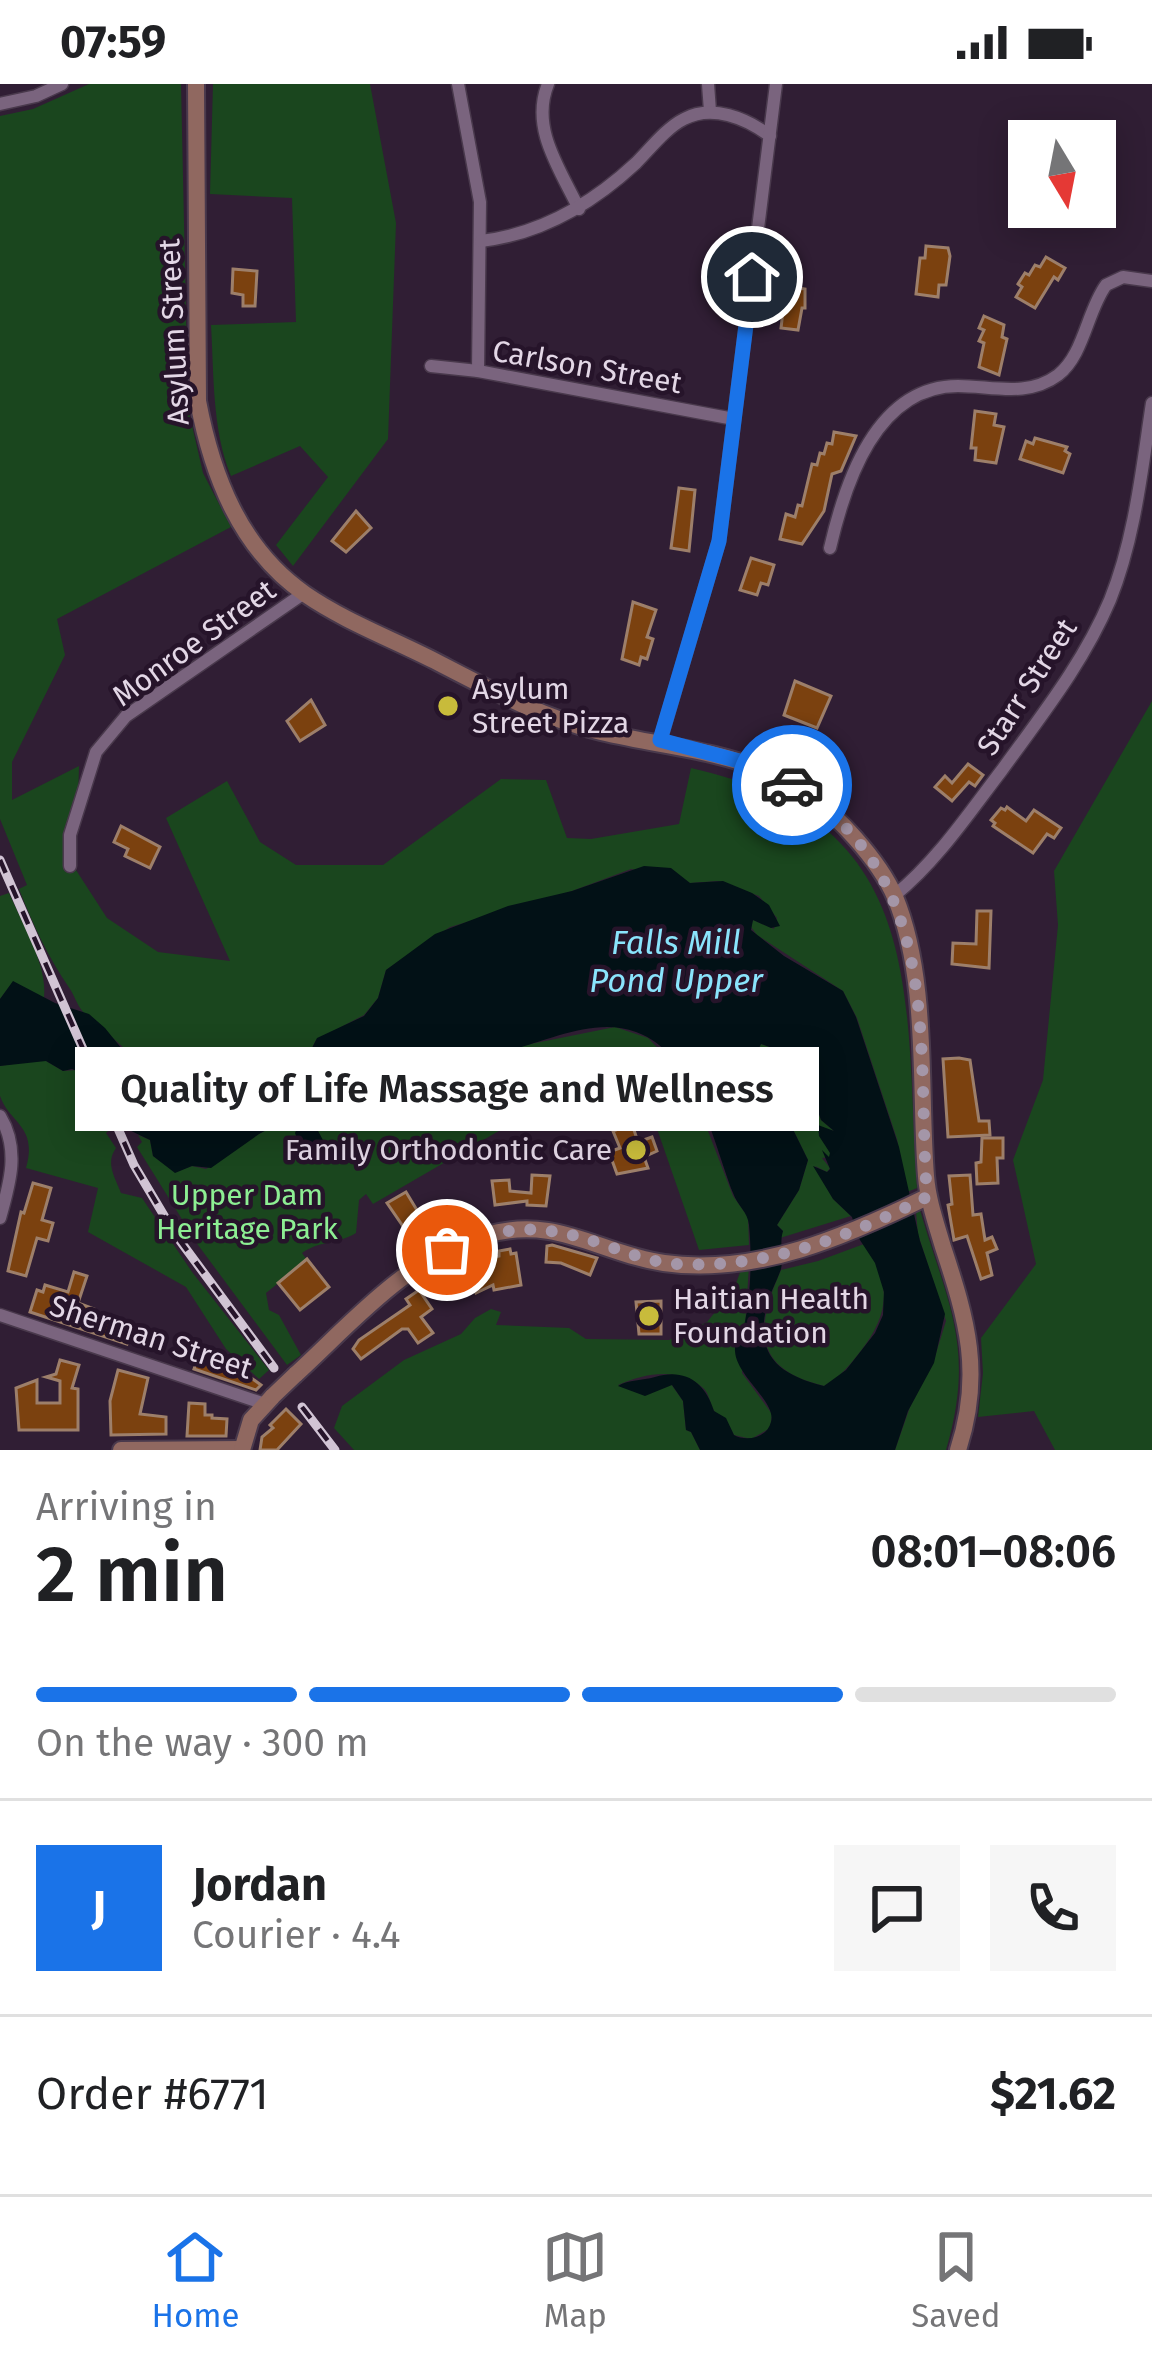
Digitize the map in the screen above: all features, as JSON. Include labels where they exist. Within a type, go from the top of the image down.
[{"type":"street","points":[[0,104],[62,84]]},
{"type":"street","name":"Asylum Street","points":[[196,84],[198,401],[225,499],[264,555],[304,593],[548,716],[754,765],[799,788],[870,854],[895,896],[909,942],[917,1003],[920,1200],[965,1315],[972,1353],[969,1408],[958,1450]]},
{"type":"street","points":[[458,84],[480,202],[478,371]]},
{"type":"street","points":[[548,84],[540,112],[543,133],[579,209]]},
{"type":"street","points":[[708,84],[710,111]]},
{"type":"street","points":[[660,740],[719,541],[776,84]]},
{"type":"street","points":[[482,241],[505,238],[579,209],[682,119],[710,111],[751,122],[770,136]]},
{"type":"street","points":[[830,548],[846,486],[878,430],[903,402],[951,386],[1009,390],[1049,380],[1071,359],[1106,284],[1123,277],[1152,281]]},
{"type":"street","name":"Carlson Street","points":[[431,366],[734,418]]},
{"type":"street","name":"Starr Street","points":[[895,896],[968,814],[1032,729],[1067,679],[1109,600],[1128,539],[1152,403]]},
{"type":"street","name":"Monroe Street","points":[[70,866],[70,835],[96,752],[126,716],[304,593]]},
{"type":"street","points":[[0,1116],[9,1134],[12,1161],[0,1218]]},
{"type":"street","name":"Sherman Street","points":[[0,1315],[269,1400],[416,1268],[490,1234],[528,1228],[556,1230],[664,1263],[745,1261],[855,1231],[920,1200]]},
{"type":"street","points":[[121,1450],[242,1449],[248,1425],[269,1400]]},
{"type":"green space","points":[[89,84],[181,84],[188,408],[203,473],[231,527],[57,619],[65,655],[12,762],[12,800],[79,766],[76,870],[107,918],[158,952],[230,961],[166,818],[227,781],[260,842],[296,865],[383,865],[501,779],[546,780],[567,838],[591,839],[679,824],[691,768],[769,793],[825,829],[864,872],[888,924],[903,982],[917,1188],[907,1192],[897,1139],[857,1018],[843,991],[757,935],[751,927],[753,920],[774,929],[777,918],[759,896],[718,881],[690,883],[631,869],[450,927],[386,970],[378,998],[364,1015],[316,1040],[303,1066],[254,1090],[195,1096],[166,1092],[82,1011],[30,915],[19,889],[27,885],[0,819],[0,116],[33,109]]},
{"type":"green space","points":[[213,84],[370,84],[396,223],[388,439],[293,566],[276,545],[328,477],[300,446],[231,476],[217,421],[211,325],[296,322],[292,198],[210,194]]},
{"type":"green space","points":[[1152,701],[1152,1450],[1055,1450],[1034,1411],[978,1417],[981,1338],[1036,1264],[1013,1160],[1043,1080],[1058,925],[1054,871]]},
{"type":"green space","points":[[9,893],[38,959],[44,998],[13,982],[0,999],[0,896]]},
{"type":"green space","name":"Upper Dam Heritage Park","points":[[615,1027],[648,1038],[688,1079],[733,1196],[748,1217],[749,1245],[699,1250],[646,1097],[597,1096],[522,1114],[373,1204],[366,1194],[359,1200],[356,1233],[302,1253],[307,1260],[266,1293],[269,1310],[279,1315],[301,1355],[287,1365],[198,1245],[137,1147],[142,1142],[138,1135],[150,1140],[153,1156],[175,1172],[192,1166],[206,1169],[293,1116],[301,1119],[296,1129],[298,1144],[303,1146],[321,1138],[315,1125],[324,1112],[402,1070]]},
{"type":"green space","points":[[761,1044],[783,1052],[797,1092],[815,1103],[821,1120],[834,1131],[818,1126],[830,1153],[822,1158],[830,1168],[827,1172],[815,1166],[833,1199],[851,1216],[780,1238],[783,1231],[777,1225],[799,1190],[808,1160],[780,1103],[778,1076],[759,1048]]},
{"type":"green space","points":[[46,1061],[63,1071],[77,1070],[92,1084],[89,1089],[93,1089],[109,1130],[106,1133],[116,1148],[111,1165],[121,1193],[142,1198],[192,1272],[269,1370],[259,1379],[226,1349],[186,1287],[88,1232],[98,1188],[26,1168],[26,1134],[0,1096],[0,1066]]},
{"type":"green space","points":[[920,1210],[955,1327],[958,1354],[959,1383],[946,1450],[895,1450],[946,1321],[918,1234],[916,1212]]},
{"type":"green space","points":[[864,1244],[883,1286],[877,1325],[852,1362],[830,1383],[824,1386],[801,1379],[772,1357],[766,1344],[767,1311],[781,1270]]},
{"type":"green space","points":[[749,1266],[742,1373],[772,1414],[770,1428],[751,1439],[734,1435],[702,1387],[683,1377],[661,1374],[618,1385],[641,1392],[671,1384],[683,1401],[686,1430],[700,1450],[354,1450],[334,1428],[342,1406],[404,1360],[461,1334],[491,1309],[501,1312],[496,1325],[569,1328],[586,1339],[669,1340],[707,1322],[734,1289],[742,1267]]},
{"type":"water","name":"Falls Mill Pond Upper","points":[[644,866],[671,868],[690,883],[723,881],[769,905],[780,926],[771,928],[753,920],[751,930],[843,991],[899,1147],[920,1241],[945,1314],[934,1363],[908,1411],[895,1450],[700,1450],[686,1430],[683,1401],[672,1385],[645,1396],[618,1386],[676,1374],[699,1385],[734,1435],[756,1437],[771,1422],[768,1406],[742,1370],[735,1351],[748,1302],[748,1220],[688,1079],[657,1043],[636,1032],[589,1028],[511,1050],[403,1070],[387,1080],[368,1104],[344,1103],[325,1112],[329,1122],[317,1129],[324,1142],[299,1144],[295,1133],[301,1119],[293,1116],[211,1168],[192,1166],[175,1173],[153,1156],[150,1140],[127,1129],[115,1105],[84,1074],[63,1071],[46,1061],[0,1066],[0,999],[13,981],[89,1014],[126,1054],[141,1063],[152,1082],[171,1095],[241,1094],[276,1082],[289,1068],[303,1066],[317,1038],[364,1016],[378,998],[386,970],[435,934],[508,906],[572,891]],"holes":[[[761,1044],[783,1052],[799,1095],[815,1103],[821,1120],[834,1131],[818,1125],[830,1153],[829,1157],[822,1150],[830,1169],[813,1166],[833,1199],[852,1217],[884,1292],[883,1315],[875,1333],[846,1370],[824,1386],[783,1369],[767,1350],[764,1337],[767,1305],[782,1264],[783,1231],[777,1225],[799,1190],[808,1160],[780,1103],[778,1076],[759,1048]]]},
{"type":"building","points":[[926,246],[948,248],[950,256],[946,285],[939,285],[938,297],[916,294]]},
{"type":"building","points":[[1046,257],[1065,268],[1035,308],[1016,297],[1022,287],[1018,284]]},
{"type":"building","points":[[233,269],[257,271],[255,306],[243,306],[243,295],[232,293]]},
{"type":"building","points":[[786,286],[805,289],[798,330],[781,328]]},
{"type":"building","points":[[984,316],[1004,325],[1002,337],[1007,339],[999,375],[979,367],[984,330],[979,328]]},
{"type":"building","points":[[975,411],[996,414],[994,425],[1004,427],[996,463],[975,460],[976,448],[971,448]]},
{"type":"building","points":[[834,432],[856,436],[841,471],[832,474],[824,511],[802,544],[780,539],[786,514],[795,517],[798,505],[802,506],[812,464],[817,465],[827,443],[832,444]]},
{"type":"building","points":[[1035,438],[1067,447],[1070,454],[1063,473],[1020,459],[1026,441],[1033,444]]},
{"type":"building","points":[[679,488],[695,490],[689,551],[671,548]]},
{"type":"building","points":[[356,511],[371,528],[346,552],[332,541]]},
{"type":"building","points":[[751,558],[774,565],[768,585],[761,583],[757,595],[740,590]]},
{"type":"building","points":[[633,602],[656,610],[647,637],[653,639],[647,659],[641,657],[639,665],[622,659]]},
{"type":"building","points":[[795,681],[831,696],[817,728],[784,715]]},
{"type":"building","points":[[311,700],[325,725],[300,741],[287,721]]},
{"type":"building","points":[[968,764],[983,775],[975,786],[969,782],[952,801],[935,787],[945,776],[952,783]]},
{"type":"building","points":[[1007,807],[1026,821],[1034,810],[1061,828],[1054,838],[1047,834],[1033,853],[993,826],[991,820]]},
{"type":"building","points":[[121,826],[160,847],[150,868],[125,856],[128,849],[114,842]]},
{"type":"building","points":[[977,911],[991,911],[989,968],[952,964],[953,943],[976,944]]},
{"type":"building","points":[[943,1059],[970,1060],[979,1121],[989,1121],[990,1135],[948,1137]]},
{"type":"building","name":"Family Orthodontic Care","points":[[632,1124],[638,1142],[652,1137],[657,1151],[644,1157],[648,1168],[617,1174],[609,1152],[620,1148],[613,1131]]},
{"type":"building","points":[[982,1138],[1003,1138],[1003,1158],[997,1158],[998,1183],[977,1184]]},
{"type":"building","points":[[532,1175],[550,1176],[546,1206],[527,1205],[527,1201],[495,1205],[492,1181],[509,1180],[510,1191],[531,1193]]},
{"type":"building","points":[[970,1175],[973,1215],[981,1214],[985,1240],[992,1237],[997,1249],[987,1253],[992,1275],[981,1279],[967,1236],[954,1240],[948,1205],[952,1204],[949,1176]]},
{"type":"building","points":[[33,1183],[51,1188],[42,1220],[53,1223],[48,1241],[37,1238],[26,1276],[8,1271],[21,1212]]},
{"type":"building","points":[[406,1192],[426,1225],[409,1235],[387,1203]]},
{"type":"building","points":[[547,1246],[597,1258],[590,1275],[546,1262]]},
{"type":"building","points":[[510,1249],[511,1254],[516,1253],[521,1285],[494,1290],[493,1285],[476,1293],[464,1264]]},
{"type":"building","points":[[307,1259],[329,1287],[300,1310],[278,1283]]},
{"type":"building","points":[[74,1272],[87,1276],[78,1303],[133,1326],[127,1344],[30,1312],[37,1290],[43,1292],[45,1285],[68,1292]]},
{"type":"building","points":[[419,1290],[432,1309],[421,1317],[433,1333],[418,1343],[408,1329],[402,1329],[361,1359],[353,1349],[359,1340],[410,1305],[406,1299]]},
{"type":"building","name":"Haitian Health Foundation","points":[[661,1301],[661,1334],[639,1334],[636,1302]]},
{"type":"building","points":[[201,1349],[218,1354],[261,1385],[256,1390],[194,1369]]},
{"type":"building","points":[[60,1360],[79,1365],[72,1388],[78,1389],[78,1430],[19,1430],[16,1388],[37,1380],[37,1403],[60,1403],[60,1381],[46,1377],[56,1374]]},
{"type":"building","points":[[118,1370],[148,1378],[140,1414],[166,1417],[166,1434],[111,1435],[110,1401]]},
{"type":"building","points":[[189,1403],[205,1404],[205,1415],[227,1419],[226,1436],[187,1436]]},
{"type":"building","points":[[286,1409],[301,1424],[277,1450],[260,1450],[262,1437]]},
{"type":"railway","points":[[0,860],[134,1165],[175,1234],[274,1368]]},
{"type":"railway","points":[[302,1407],[335,1450]]},
{"type":"way so far","points":[[447,1250],[490,1234],[543,1228],[655,1262],[730,1263],[829,1241],[927,1197],[917,1003],[909,942],[895,896],[870,854],[823,806],[792,785]]},
{"type":"place","name":"Asylum Street Pizza","points":[[448,706]]},
{"type":"place","name":"Family Orthodontic Care","points":[[636,1150]]},
{"type":"place","name":"Quality of Life Massage and Wellness","points":[[447,1250]]},
{"type":"place","name":"Haitian Health Foundation","points":[[649,1316]]},
{"type":"route","points":[[752,277],[719,541],[660,740],[754,765],[792,785]]}]
